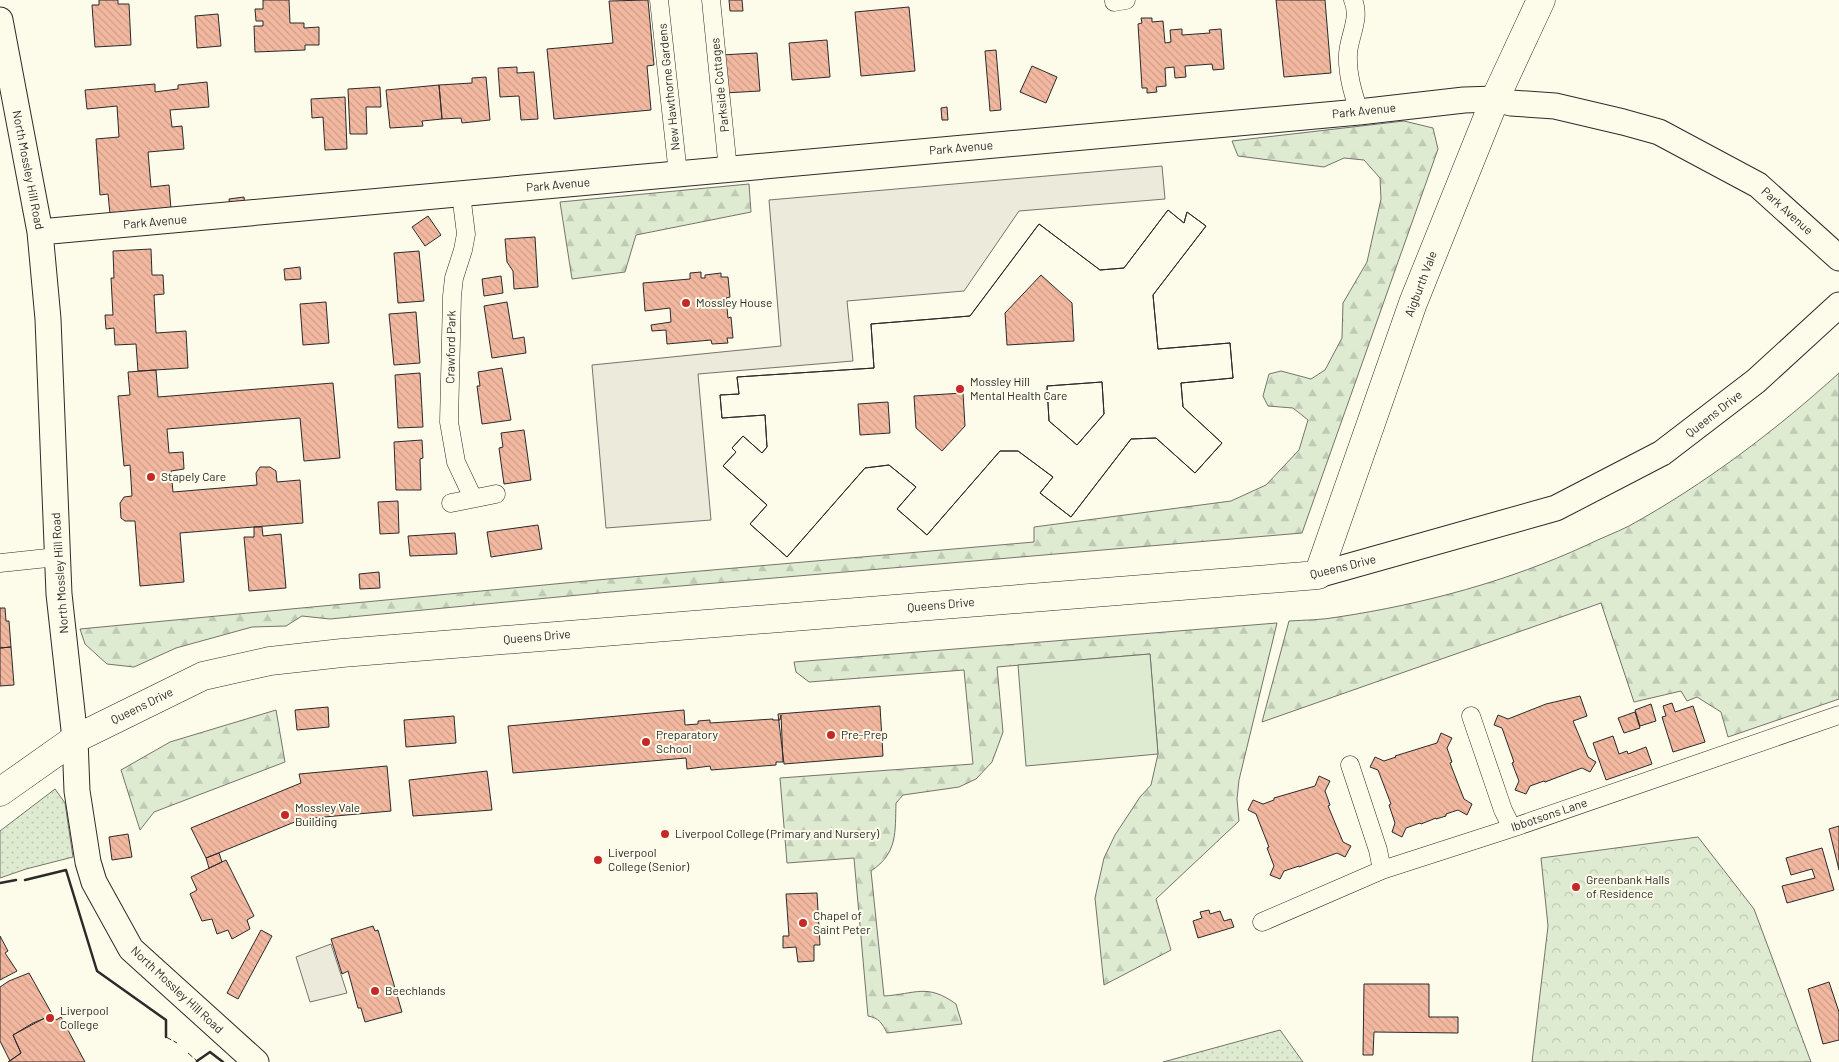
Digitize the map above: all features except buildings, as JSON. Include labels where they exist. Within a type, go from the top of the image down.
[{"type":"main road","name":"Aigburth Vale","points":[[1318,575],[1413,304],[1495,99],[1541,0]]},
{"type":"main road","name":"Queens Drive","points":[[0,792],[75,739],[203,676],[270,661],[352,652],[1318,575]]},
{"type":"street","name":"New Hawthorne Gardens","points":[[660,0],[678,174]]},
{"type":"street","name":"Parkside Cottages","points":[[711,0],[728,170]]},
{"type":"street","points":[[1114,0],[1114,2],[1126,0]]},
{"type":"street","points":[[1353,0],[1356,22],[1348,53],[1349,80],[1359,112]]},
{"type":"street","name":"North Mossley Hill Road","points":[[0,20],[40,232],[48,319],[59,594],[75,739],[77,790],[88,862],[94,882],[131,949],[256,1062]]},
{"type":"street","name":"Park Avenue","points":[[40,232],[1359,112],[1464,100],[1495,99],[1511,103],[1555,106],[1659,132],[1758,185],[1839,258]]},
{"type":"street","name":"Crawford Park","points":[[461,194],[466,234],[454,278],[452,296],[449,422],[456,462],[473,498]]},
{"type":"street","name":"Queens Drive","points":[[1318,575],[1556,508],[1653,458],[1756,381],[1839,304]]},
{"type":"street","points":[[451,503],[496,494]]},
{"type":"street","points":[[0,563],[57,557]]},
{"type":"street","name":"Ibbotsons Lane","points":[[1262,922],[1382,870],[1512,828],[1839,715]]},
{"type":"street","points":[[1470,716],[1503,810],[1512,828]]},
{"type":"street","points":[[1350,765],[1378,850],[1382,870]]},
{"type":"green space","points":[[1404,121],[1433,128],[1438,149],[1302,533],[610,592],[330,619],[302,616],[286,626],[252,627],[176,648],[134,667],[107,664],[85,644],[80,629],[597,580],[1034,542],[1034,527],[1231,501],[1266,485],[1299,450],[1308,420],[1293,408],[1268,406],[1263,396],[1269,374],[1281,371],[1311,379],[1325,370],[1342,338],[1343,303],[1367,262],[1381,199],[1380,178],[1364,160],[1344,158],[1324,167],[1238,156],[1232,141]]},
{"type":"green space","points":[[749,184],[751,212],[636,235],[625,272],[572,279],[560,202]]},
{"type":"green space","points":[[1839,373],[1839,699],[1728,737],[1721,712],[1697,697],[1687,701],[1681,691],[1634,702],[1601,603],[1262,722],[1289,621],[1326,619],[1370,612],[1466,590],[1527,570],[1619,531],[1685,493],[1739,456],[1815,395]]},
{"type":"green space","points":[[1277,623],[1239,780],[1237,799],[1239,821],[1156,899],[1171,950],[1104,985],[1095,898],[1104,858],[1115,835],[1140,797],[1151,785],[1158,754],[1150,654],[997,667],[1003,732],[992,762],[976,779],[959,787],[903,795],[896,803],[895,833],[891,849],[880,864],[871,871],[884,996],[921,991],[937,994],[956,1004],[962,1024],[887,1033],[880,1021],[868,1016],[854,858],[787,863],[780,778],[973,764],[964,670],[809,682],[796,672],[794,662]]},
{"type":"green space","points":[[1150,654],[1158,754],[1026,766],[1018,665]]},
{"type":"green space","points":[[276,710],[285,762],[154,812],[140,830],[121,770],[170,742]]},
{"type":"green space","points":[[55,789],[65,803],[73,857],[0,878],[0,831]]},
{"type":"green space","points":[[1698,837],[1754,909],[1811,1062],[1532,1062],[1548,926],[1541,858]]},
{"type":"green space","points":[[1280,1030],[1303,1062],[1163,1062]]},
{"type":"shaded area","points":[[1162,166],[1165,199],[1019,211],[964,291],[847,301],[853,361],[698,374],[711,520],[606,528],[592,365],[781,346],[769,200]]},
{"type":"shaded area","points":[[331,944],[347,993],[310,1002],[296,957]]},
{"type":"fence","points":[[166,1037],[177,1043]]},
{"type":"fence","points":[[188,1053],[197,1061]]},
{"type":"wall","points":[[25,880],[66,870],[97,971],[166,1020],[166,1037]]},
{"type":"wall","points":[[0,883],[16,880]]},
{"type":"wall","points":[[197,1061],[210,1052],[223,1062]]},
{"type":"place","name":"Mossley House","points":[[686,303]]},
{"type":"place","name":"Mossley Hill Mental Health Care","points":[[960,389]]},
{"type":"place","name":"Stapely Care","points":[[151,477]]},
{"type":"place","name":"Pre-Prep","points":[[831,735]]},
{"type":"place","name":"Preparatory School","points":[[646,742]]},
{"type":"place","name":"Mossley Vale Building","points":[[285,815]]},
{"type":"place","name":"Liverpool College (Primary and Nursery)","points":[[665,834]]},
{"type":"place","name":"Liverpool College (Senior)","points":[[598,860]]},
{"type":"place","name":"Greenbank Halls of Residence","points":[[1576,887]]},
{"type":"place","name":"Chapel of Saint Peter","points":[[803,923]]},
{"type":"place","name":"Beechlands","points":[[375,991]]},
{"type":"place","name":"Liverpool College","points":[[50,1018]]}]
